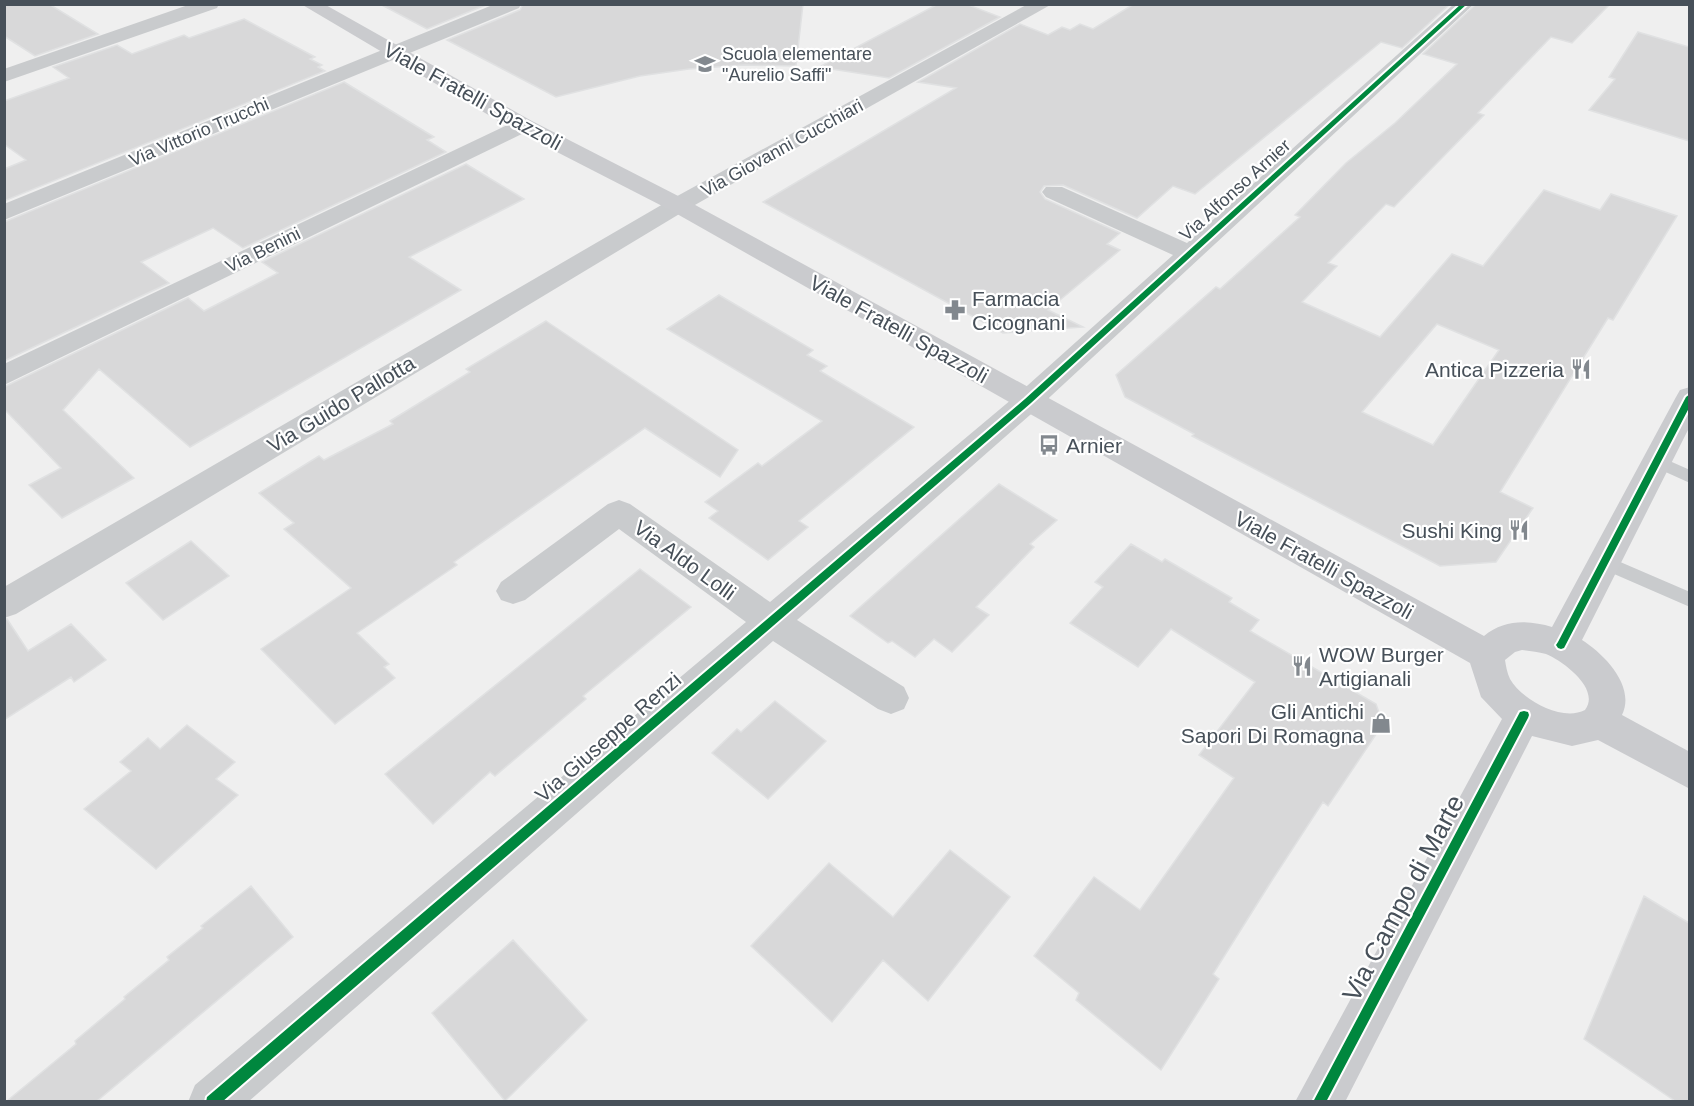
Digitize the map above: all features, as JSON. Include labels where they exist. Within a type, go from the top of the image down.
[{"type":"street","points":[[4,76],[210,4]]},
{"type":"street","name":"Viale Fratelli Spazzoli","points":[[310,4],[522,125],[678,205],[1487,655]]},
{"type":"street","name":"Via Vittorio Trucchi","points":[[4,213],[393,51],[512,4]]},
{"type":"street","name":"Via Giovanni Cucchiari","points":[[678,205],[1043,4]]},
{"type":"street","name":"Via Alfonso Arnier","points":[[1028,401],[1465,4]]},
{"type":"street","name":"Via Benini","points":[[4,376],[522,125]]},
{"type":"street","name":"Via Alfonso Arnier","points":[[1054,192],[1190,253]]},
{"type":"street","name":"Via Guido Pallotta","points":[[4,604],[678,205]]},
{"type":"street","points":[[1561,645],[1689,397]]},
{"type":"street","name":"Via Giuseppe Renzi","points":[[212,1101],[1028,401]]},
{"type":"street","name":"Via Aldo Lolli","points":[[513,591],[619,512],[770,621]]},
{"type":"street","points":[[770,621],[891,698]]},
{"type":"street","points":[[1522,636],[1541,638],[1561,645],[1585,662],[1602,683],[1607,698],[1605,711],[1598,721],[1584,728],[1565,729],[1544,724],[1524,715],[1508,703],[1495,688],[1488,673],[1487,655],[1505,639],[1522,636]]},
{"type":"street","name":"Via Campo di Marte","points":[[1319,1101],[1524,715]]},
{"type":"street","points":[[1598,721],[1689,772]]},
{"type":"lane","points":[[1656,461],[1689,477]]},
{"type":"lane","points":[[1604,562],[1689,600]]},
{"type":"building","points":[[4,4],[49,4],[98,34],[35,56],[4,36]]},
{"type":"building","points":[[380,4],[488,4],[427,29]]},
{"type":"building","points":[[523,4],[803,4],[796,66],[744,65],[689,69],[640,76],[556,97],[447,40],[520,10]]},
{"type":"building","points":[[938,4],[966,4],[1000,17],[889,78],[819,67]]},
{"type":"building","points":[[1134,4],[1450,4],[1402,48],[1381,42],[1195,194],[1173,186],[1137,218],[1063,185],[1044,186],[1040,192],[1045,199],[1120,233],[1107,244],[1120,250],[1048,310],[1083,327],[1003,333],[763,202],[956,88],[918,82],[1020,24],[1048,35],[1062,27],[1070,30],[1080,24],[1093,29]]},
{"type":"building","points":[[1476,4],[1610,4],[1572,43],[1551,37],[1478,113],[1484,115],[1394,207],[1386,204],[1328,263],[1337,266],[1302,302],[1380,337],[1452,254],[1483,266],[1544,190],[1600,210],[1611,194],[1677,216],[1613,320],[1608,318],[1500,492],[1533,508],[1496,562],[1440,566],[1192,436],[1194,434],[1125,397],[1116,375],[1216,287],[1220,289],[1300,217],[1295,215],[1346,163],[1395,123],[1457,64],[1423,54]],"holes":[[[1437,324],[1499,350],[1433,445],[1362,412]]]},
{"type":"building","points":[[244,19],[315,57],[310,59],[322,65],[318,67],[325,71],[4,201],[4,169],[26,160],[4,144],[4,101],[69,78],[53,67],[117,45],[132,54],[184,35],[189,38]]},
{"type":"building","points":[[1638,32],[1689,47],[1689,141],[1589,110],[1615,79],[1609,77]]},
{"type":"building","points":[[344,82],[434,137],[427,140],[446,152],[243,248],[213,228],[141,262],[169,283],[4,361],[4,222]]},
{"type":"building","points":[[466,164],[524,199],[409,257],[461,290],[190,447],[99,369],[63,410],[134,478],[62,518],[29,485],[61,468],[4,409],[4,387],[188,298],[204,311],[278,273],[262,262]]},
{"type":"building","points":[[719,295],[813,350],[807,355],[827,366],[820,371],[914,427],[799,521],[808,527],[768,560],[709,518],[718,511],[705,502],[758,463],[762,466],[822,421],[667,329]]},
{"type":"building","points":[[546,321],[738,450],[720,477],[645,428],[454,562],[457,565],[357,633],[389,664],[384,667],[395,678],[335,724],[261,649],[351,588],[284,529],[294,523],[259,493],[319,456],[324,460],[393,424],[390,421],[470,372],[466,369]]},
{"type":"building","points":[[999,484],[1057,520],[1030,544],[1034,547],[976,607],[989,615],[952,652],[934,639],[915,657],[892,641],[888,643],[850,616]]},
{"type":"building","points":[[191,541],[229,576],[163,620],[126,583]]},
{"type":"building","points":[[1131,544],[1162,562],[1165,559],[1232,598],[1229,602],[1259,620],[1250,631],[1376,704],[1383,724],[1328,806],[1323,802],[1269,885],[1213,974],[1219,979],[1161,1070],[1076,1000],[1079,993],[1034,956],[1094,877],[1140,910],[1234,778],[1199,755],[1255,682],[1171,629],[1138,667],[1070,623],[1103,587],[1095,582]]},
{"type":"building","points":[[640,569],[691,607],[583,696],[586,699],[495,776],[490,772],[433,824],[385,774]]},
{"type":"building","points":[[7,619],[28,651],[71,624],[106,660],[74,682],[71,677],[4,720],[4,620]]},
{"type":"building","points":[[775,701],[826,741],[768,799],[712,753],[737,729],[741,732]]},
{"type":"building","points":[[187,725],[235,762],[216,779],[238,795],[156,869],[84,809],[131,771],[120,762],[148,738],[160,749]]},
{"type":"building","points":[[950,850],[1010,897],[928,1001],[883,960],[832,1022],[751,946],[829,863],[893,917]]},
{"type":"building","points":[[251,886],[293,937],[97,1101],[7,1101],[76,1044],[75,1041],[169,960],[167,957],[203,928],[201,926]]},
{"type":"building","points":[[1644,896],[1689,923],[1689,1101],[1675,1101],[1584,1039]]},
{"type":"building","points":[[513,940],[587,1020],[505,1101],[432,1013]]},
{"type":"cycle path","points":[[212,1102],[1028,401],[1465,4]]},
{"type":"cycle path","points":[[1561,645],[1690,397]]},
{"type":"cycle path","points":[[1319,1102],[1524,715]]},
{"type":"place","name":"Scuola elementare \"Aurelio Saffi\"","points":[[705,64]]},
{"type":"place","name":"Farmacia Cicognani","points":[[955,310]]},
{"type":"place","name":"Antica Pizzeria","points":[[1581,369]]},
{"type":"place","name":"Arnier","points":[[1049,445]]},
{"type":"place","name":"Sushi King","points":[[1519,530]]},
{"type":"place","name":"WOW Burger Artigianali","points":[[1302,666]]},
{"type":"place","name":"Gli Antichi Sapori Di Romagna","points":[[1381,723]]}]
